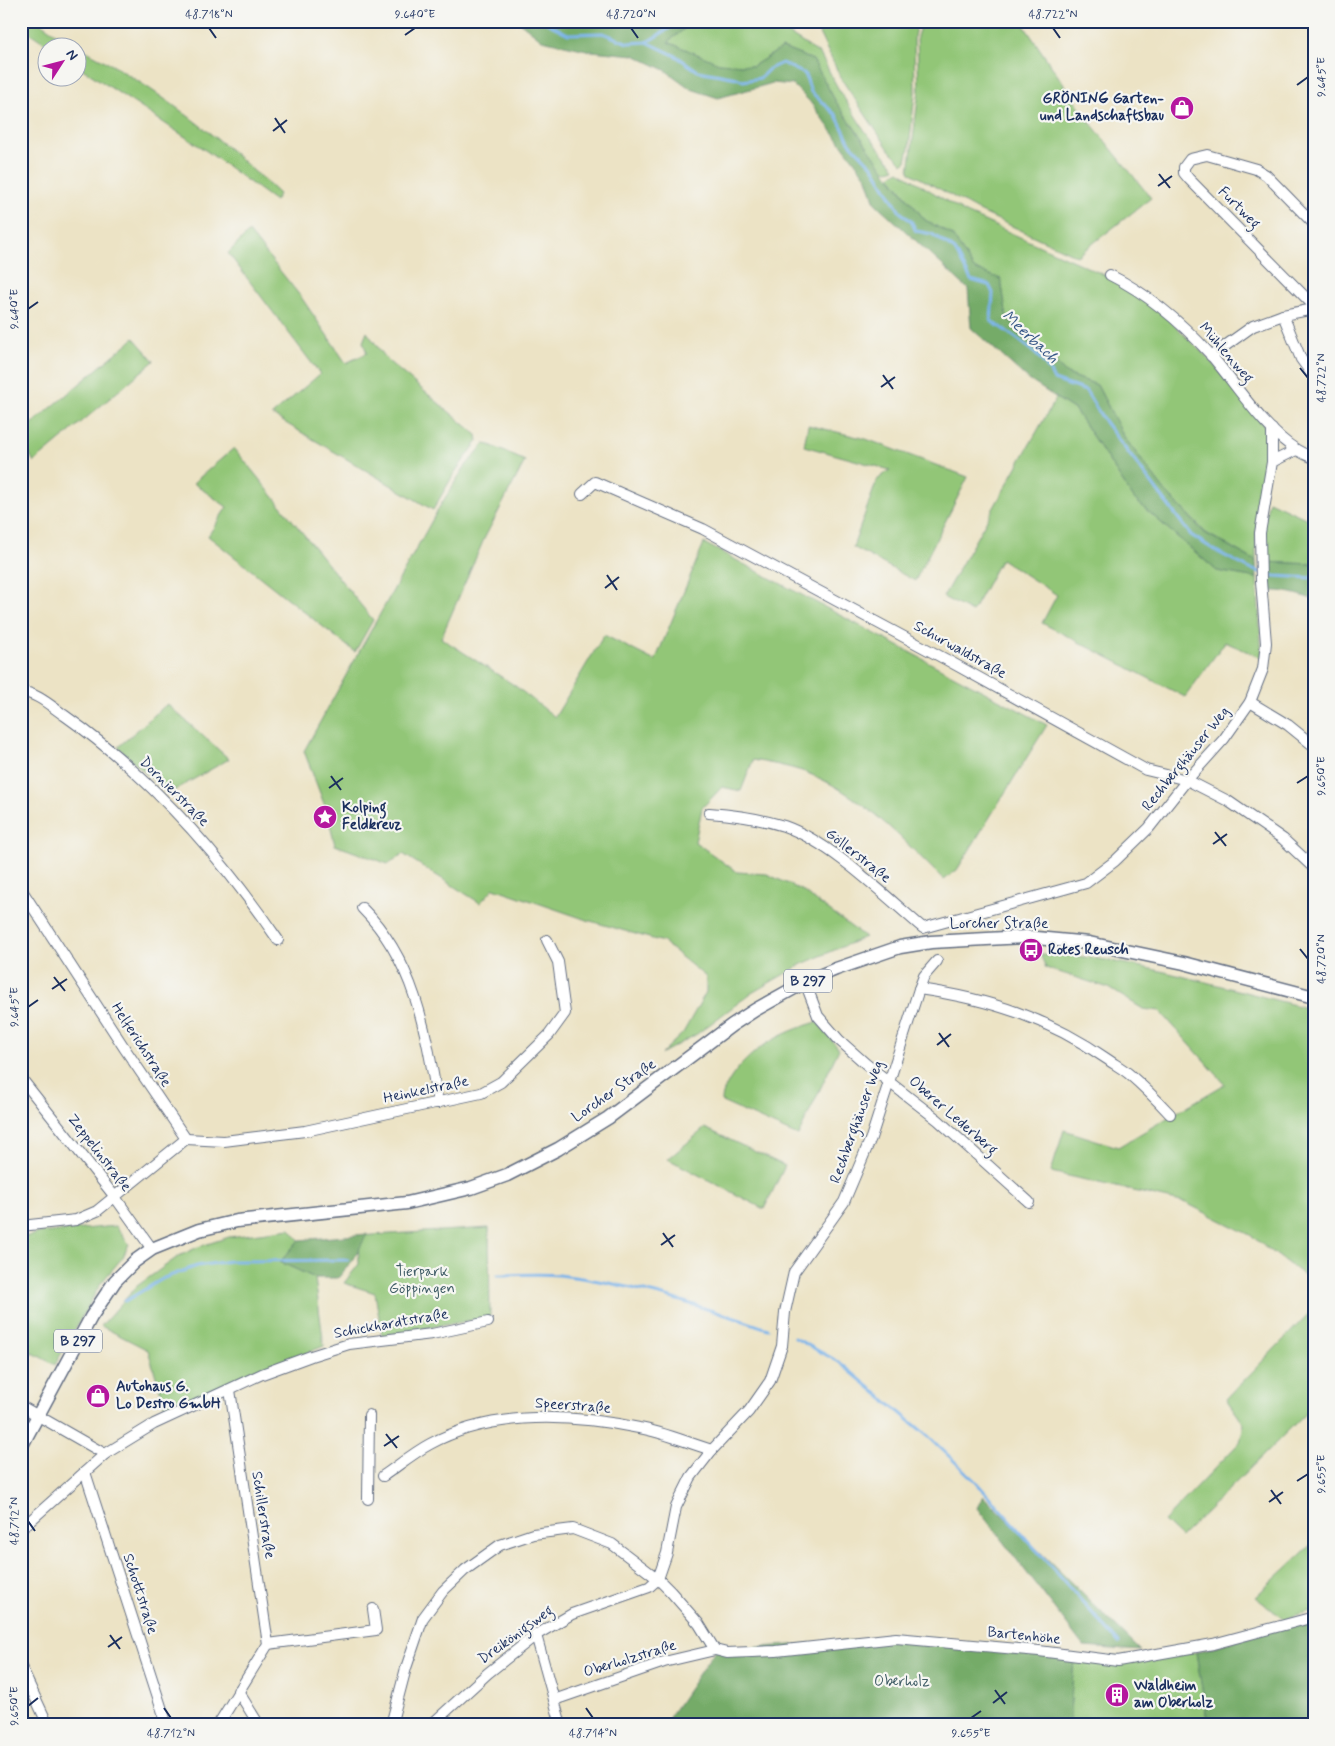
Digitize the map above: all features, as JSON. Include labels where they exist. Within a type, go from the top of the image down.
[{"type":"main road","name":"Lorcher Straße","points":[[21,1447],[91,1317],[115,1281],[135,1261],[152,1249],[199,1230],[237,1221],[407,1203],[471,1188],[507,1175],[558,1149],[608,1118],[732,1025],[755,1010],[805,982],[836,968],[900,947],[949,940],[1026,937],[1089,943],[1184,963],[1314,997]]},
{"type":"street","name":"Furtweg","points":[[1314,224],[1266,175],[1256,169],[1207,155],[1190,159],[1184,167],[1184,173],[1314,307]]},
{"type":"street","name":"Mühlenweg","points":[[1110,275],[1140,292],[1174,319],[1212,356],[1238,390],[1272,429],[1296,450],[1314,458]]},
{"type":"street","points":[[1212,356],[1252,326],[1314,307]]},
{"type":"street","points":[[1283,315],[1301,359],[1314,377]]},
{"type":"street","name":"Rechberghäuser Weg","points":[[923,928],[1086,883],[1116,861],[1149,828],[1187,780],[1224,739],[1250,702],[1263,669],[1266,643],[1261,581],[1260,533],[1272,462],[1272,429]]},
{"type":"street","points":[[1272,462],[1296,450]]},
{"type":"street","name":"Schurwaldstraße","points":[[582,494],[595,482],[682,518],[947,660],[1146,770],[1187,780],[1228,802],[1283,839],[1314,868]]},
{"type":"street","name":"Dornierstraße","points":[[23,692],[39,698],[97,738],[150,787],[204,843],[260,913],[278,940]]},
{"type":"street","points":[[1250,702],[1288,725],[1314,746]]},
{"type":"street","name":"Göllerstraße","points":[[709,813],[743,815],[765,820],[807,836],[839,857],[923,928]]},
{"type":"street","name":"Helferichstraße","points":[[21,889],[186,1139]]},
{"type":"street","points":[[362,908],[386,935],[411,984],[427,1038],[438,1102]]},
{"type":"street","name":"Heinkelstraße","points":[[186,1139],[224,1141],[305,1131],[481,1093],[501,1082],[549,1034],[565,1013],[558,962],[546,940]]},
{"type":"street","name":"Rechberghäuser Weg","points":[[658,1579],[667,1553],[676,1507],[691,1478],[712,1450],[749,1411],[770,1381],[782,1346],[785,1312],[794,1272],[844,1202],[871,1138],[890,1082],[903,1034],[924,976],[937,961]]},
{"type":"street","name":"Oberer Lederberg","points":[[805,982],[818,1016],[839,1040],[866,1064],[940,1121],[1029,1202]]},
{"type":"street","points":[[919,989],[956,995],[1004,1007],[1055,1027],[1129,1074],[1170,1114]]},
{"type":"street","name":"Zeppelinstraße","points":[[21,1078],[115,1197],[152,1249]]},
{"type":"street","points":[[21,1226],[76,1220],[97,1211],[186,1139]]},
{"type":"street","name":"Schickhardtstraße","points":[[21,1529],[105,1454],[154,1424],[262,1374],[349,1344],[432,1334],[488,1322]]},
{"type":"street","name":"Schillerstraße","points":[[230,1390],[268,1644]]},
{"type":"street","points":[[21,1406],[105,1454]]},
{"type":"street","points":[[368,1499],[369,1415]]},
{"type":"street","name":"Speerstraße","points":[[382,1476],[429,1444],[457,1432],[487,1424],[532,1417],[593,1420],[640,1428],[712,1450]]},
{"type":"street","name":"Schottstraße","points":[[85,1472],[167,1725]]},
{"type":"street","points":[[391,1725],[406,1668],[423,1618],[443,1591],[466,1570],[500,1545],[533,1534],[573,1529],[612,1544],[658,1579],[699,1624],[716,1650]]},
{"type":"street","name":"Dreikönigsweg","points":[[431,1725],[488,1673],[536,1635],[572,1614],[649,1587],[658,1579]]},
{"type":"street","points":[[218,1725],[268,1644],[376,1630],[373,1609]]},
{"type":"street","name":"Bartenhöhe","points":[[716,1650],[727,1653],[776,1652],[896,1638],[1039,1651],[1118,1661],[1213,1644],[1314,1617]]},
{"type":"street","points":[[536,1635],[561,1725]]},
{"type":"street","name":"Oberholzstraße","points":[[554,1700],[664,1662],[716,1650]]},
{"type":"street","points":[[21,1667],[48,1725]]},
{"type":"street","points":[[238,1691],[259,1725]]},
{"type":"green space","points":[[21,21],[38,21],[64,38],[38,38],[21,27]]},
{"type":"green space","points":[[518,21],[607,21],[640,24],[646,21],[694,21],[668,42],[719,63],[753,66],[782,48],[813,60],[836,102],[885,171],[925,220],[952,235],[974,269],[1001,279],[1007,318],[1067,374],[1097,385],[1124,437],[1165,491],[1205,533],[1256,561],[1257,578],[1217,571],[1135,500],[1075,410],[1029,380],[971,328],[968,289],[875,203],[867,178],[810,102],[793,85],[773,83],[718,98],[691,89],[665,70],[634,55],[591,51],[542,40]]},
{"type":"green space","points":[[694,21],[769,21],[820,54],[839,90],[865,131],[895,168],[885,171],[836,102],[813,60],[782,48],[753,66],[718,63],[668,42]]},
{"type":"green space","points":[[813,21],[917,21],[914,37],[915,93],[909,148],[906,161],[903,164],[890,151],[842,80]]},
{"type":"green space","points":[[922,21],[1021,21],[1085,116],[1151,198],[1077,256],[981,212],[909,172],[919,90],[917,36]]},
{"type":"green space","points":[[88,52],[151,89],[226,146],[279,194],[275,201],[208,152],[88,73]]},
{"type":"green space","points":[[899,171],[964,212],[1109,277],[1161,312],[1209,359],[1267,431],[1268,448],[1264,498],[1256,528],[1256,561],[1206,533],[1165,491],[1124,437],[1097,385],[1067,374],[1007,318],[1001,280],[974,269],[952,235],[925,220],[890,176]]},
{"type":"green space","points":[[249,232],[301,297],[346,363],[367,353],[363,342],[367,332],[388,361],[477,435],[478,441],[455,472],[433,510],[272,415],[320,374],[228,253]]},
{"type":"green space","points":[[134,338],[154,361],[34,462],[25,446],[21,433]]},
{"type":"green space","points":[[1056,398],[1075,410],[1135,500],[1217,571],[1257,578],[1262,658],[1225,642],[1185,697],[1042,623],[1057,595],[1001,559],[972,612],[943,597]]},
{"type":"green space","points":[[808,425],[866,439],[968,477],[915,581],[853,547],[877,480],[890,470],[804,446]]},
{"type":"green space","points":[[484,444],[525,461],[484,539],[441,638],[514,685],[555,717],[604,635],[655,661],[704,543],[1047,725],[957,870],[944,880],[879,818],[843,791],[823,780],[796,769],[753,760],[741,791],[722,787],[702,808],[695,842],[737,872],[767,874],[801,890],[865,937],[802,964],[750,994],[697,1034],[661,1054],[683,1033],[706,992],[706,977],[663,942],[587,920],[494,888],[480,903],[403,854],[388,864],[335,845],[326,809],[304,751],[440,506],[464,468]]},
{"type":"green space","points":[[234,448],[373,620],[355,652],[208,536],[227,507],[193,483]]},
{"type":"green space","points":[[1269,501],[1314,522],[1314,564],[1263,562],[1262,530]]},
{"type":"green space","points":[[1263,562],[1314,564],[1314,600],[1291,593],[1266,591]]},
{"type":"green space","points":[[167,704],[229,759],[168,794],[118,747]]},
{"type":"green space","points":[[1040,954],[1087,957],[1134,965],[1314,1010],[1314,1283],[1250,1235],[1186,1203],[1051,1172],[1064,1130],[1118,1147],[1225,1084],[1160,1011],[1143,1009],[1109,988],[1046,968]]},
{"type":"green space","points":[[817,1022],[839,1049],[798,1136],[722,1102],[723,1094],[729,1081],[756,1051],[791,1031]]},
{"type":"green space","points":[[705,1128],[785,1166],[764,1209],[668,1159]]},
{"type":"green space","points":[[116,1226],[129,1244],[123,1257],[101,1283],[55,1365],[33,1353],[21,1364],[21,1238],[39,1233]]},
{"type":"green space","name":"Tierpark Göppingen","points":[[489,1228],[490,1317],[382,1336],[375,1293],[344,1283],[359,1264],[358,1236]]},
{"type":"green space","points":[[290,1229],[299,1240],[280,1262],[315,1278],[324,1346],[166,1410],[148,1350],[101,1326],[137,1286],[179,1256],[198,1247],[229,1237]]},
{"type":"green space","points":[[367,1234],[354,1259],[338,1278],[315,1278],[280,1262],[299,1240]]},
{"type":"green space","points":[[1314,1308],[1314,1405],[1181,1537],[1164,1521],[1240,1442],[1244,1424],[1226,1399]]},
{"type":"green space","points":[[983,1496],[1141,1651],[1084,1647],[977,1508]]},
{"type":"green space","points":[[1314,1542],[1314,1610],[1284,1619],[1255,1597]]},
{"type":"green space","points":[[1314,1617],[1314,1725],[1208,1725],[1196,1652]]},
{"type":"green space","name":"Oberholz","points":[[896,1638],[1074,1659],[1069,1725],[664,1725],[715,1650]]},
{"type":"green space","points":[[1196,1652],[1208,1725],[1069,1725],[1074,1659]]},
{"type":"waterway","points":[[543,21],[568,34],[603,33],[628,43],[647,42],[670,28],[677,21]]},
{"type":"waterway","name":"Meerbach","points":[[647,42],[676,56],[698,71],[737,78],[743,81],[760,78],[769,69],[782,63],[805,74],[811,92],[836,115],[850,143],[873,167],[900,212],[911,221],[916,231],[932,234],[955,250],[971,280],[989,285],[993,293],[991,321],[1035,353],[1049,370],[1054,380],[1086,391],[1105,422],[1191,535],[1250,569],[1274,576],[1314,578]]},
{"type":"waterway","points":[[125,1301],[164,1278],[197,1266],[230,1261],[348,1260]]},
{"type":"waterway","points":[[498,1275],[551,1274],[612,1284],[691,1304],[768,1329]]},
{"type":"waterway","points":[[795,1338],[839,1362],[929,1437],[975,1481],[1119,1643]]},
{"type":"place","name":"GRÖNING Garten- und Landschaftsbau","points":[[1182,108]]},
{"type":"place","name":"Kolping Feldkreuz","points":[[325,817]]},
{"type":"place","name":"Rotes Reusch","points":[[1031,950]]},
{"type":"place","name":"Autohaus G. Lo Destro GmbH","points":[[98,1396]]},
{"type":"place","name":"Waldheim am Oberholz","points":[[1117,1695]]}]
